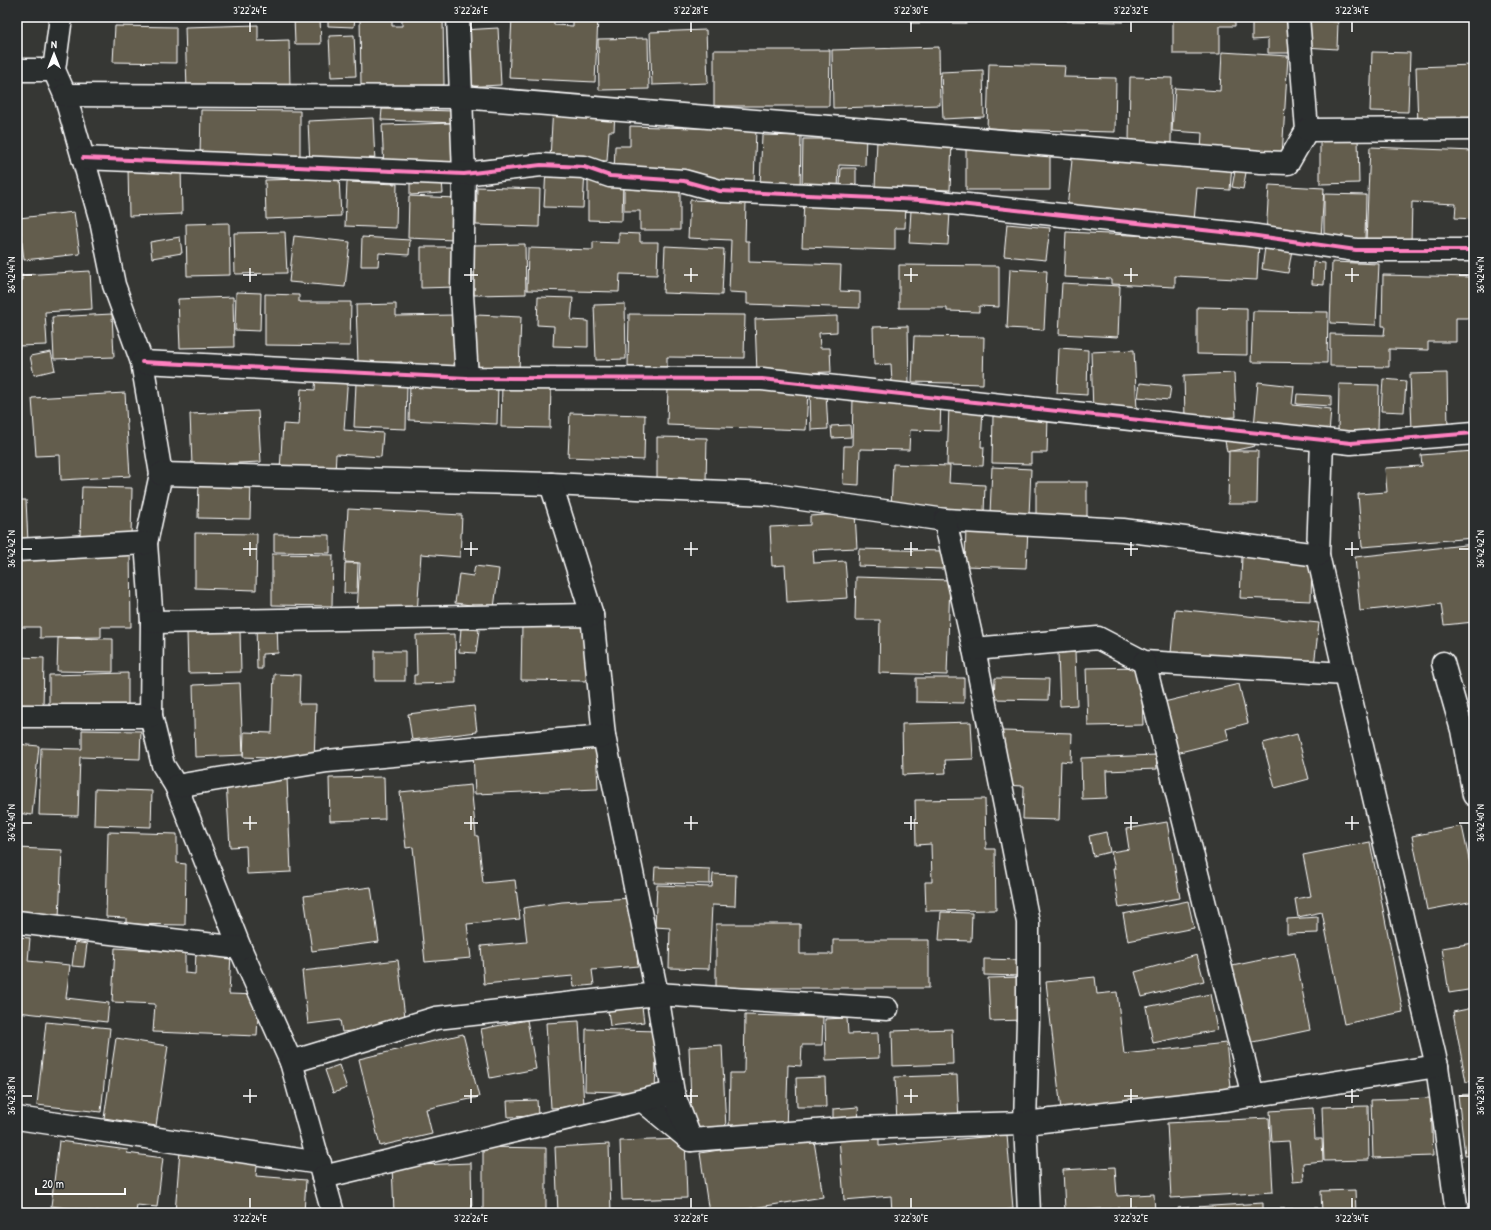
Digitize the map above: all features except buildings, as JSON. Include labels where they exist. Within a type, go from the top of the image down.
[{"type":"street","points":[[61,17],[54,70],[64,95],[101,221],[114,285],[142,362],[161,474],[146,543],[152,622],[151,716],[163,766],[176,786],[240,948],[291,1062],[333,1213]]},
{"type":"street","points":[[458,17],[464,174],[462,294],[467,378]]},
{"type":"street","points":[[64,95],[461,97],[1288,163],[1306,130],[1298,17]]},
{"type":"street","points":[[17,70],[54,70]]},
{"type":"street","points":[[1306,130],[1474,129]]},
{"type":"street","points":[[83,158],[464,174],[541,165],[584,166],[610,176],[684,181],[720,191],[922,200],[1250,235],[1356,250],[1474,250]]},
{"type":"street","points":[[142,362],[467,378],[762,379],[1351,443],[1474,433]]},
{"type":"street","points":[[1322,441],[1318,555],[1437,1066],[1458,1213]]},
{"type":"street","points":[[161,474],[551,484],[767,494],[945,520],[1123,530],[1318,555]]},
{"type":"street","points":[[551,484],[592,615],[604,736],[657,994],[673,1094],[691,1140]]},
{"type":"street","points":[[945,520],[974,649],[1028,922],[1028,1020],[1025,1122],[1029,1213]]},
{"type":"street","points":[[17,550],[146,543]]},
{"type":"street","points":[[152,622],[592,615]]},
{"type":"street","points":[[974,649],[1098,638],[1144,662],[1345,674]]},
{"type":"street","points":[[1144,662],[1253,1096]]},
{"type":"street","points":[[1443,663],[1462,730],[1474,795]]},
{"type":"street","points":[[17,716],[151,716]]},
{"type":"street","points":[[176,786],[327,761],[604,736]]},
{"type":"street","points":[[17,922],[240,948]]},
{"type":"street","points":[[291,1062],[436,1018],[657,994],[887,1009]]},
{"type":"street","points":[[643,1101],[691,1140],[856,1128],[1025,1122],[1219,1101],[1437,1066]]},
{"type":"street","points":[[17,1118],[321,1170],[673,1094]]},
{"type":"cycle path","points":[[83,158],[464,174],[541,165],[584,167],[610,176],[684,181],[720,191],[921,200],[1250,235],[1356,250],[1474,250]]},
{"type":"cycle path","points":[[142,362],[467,378],[762,379],[1351,443],[1474,433]]}]
